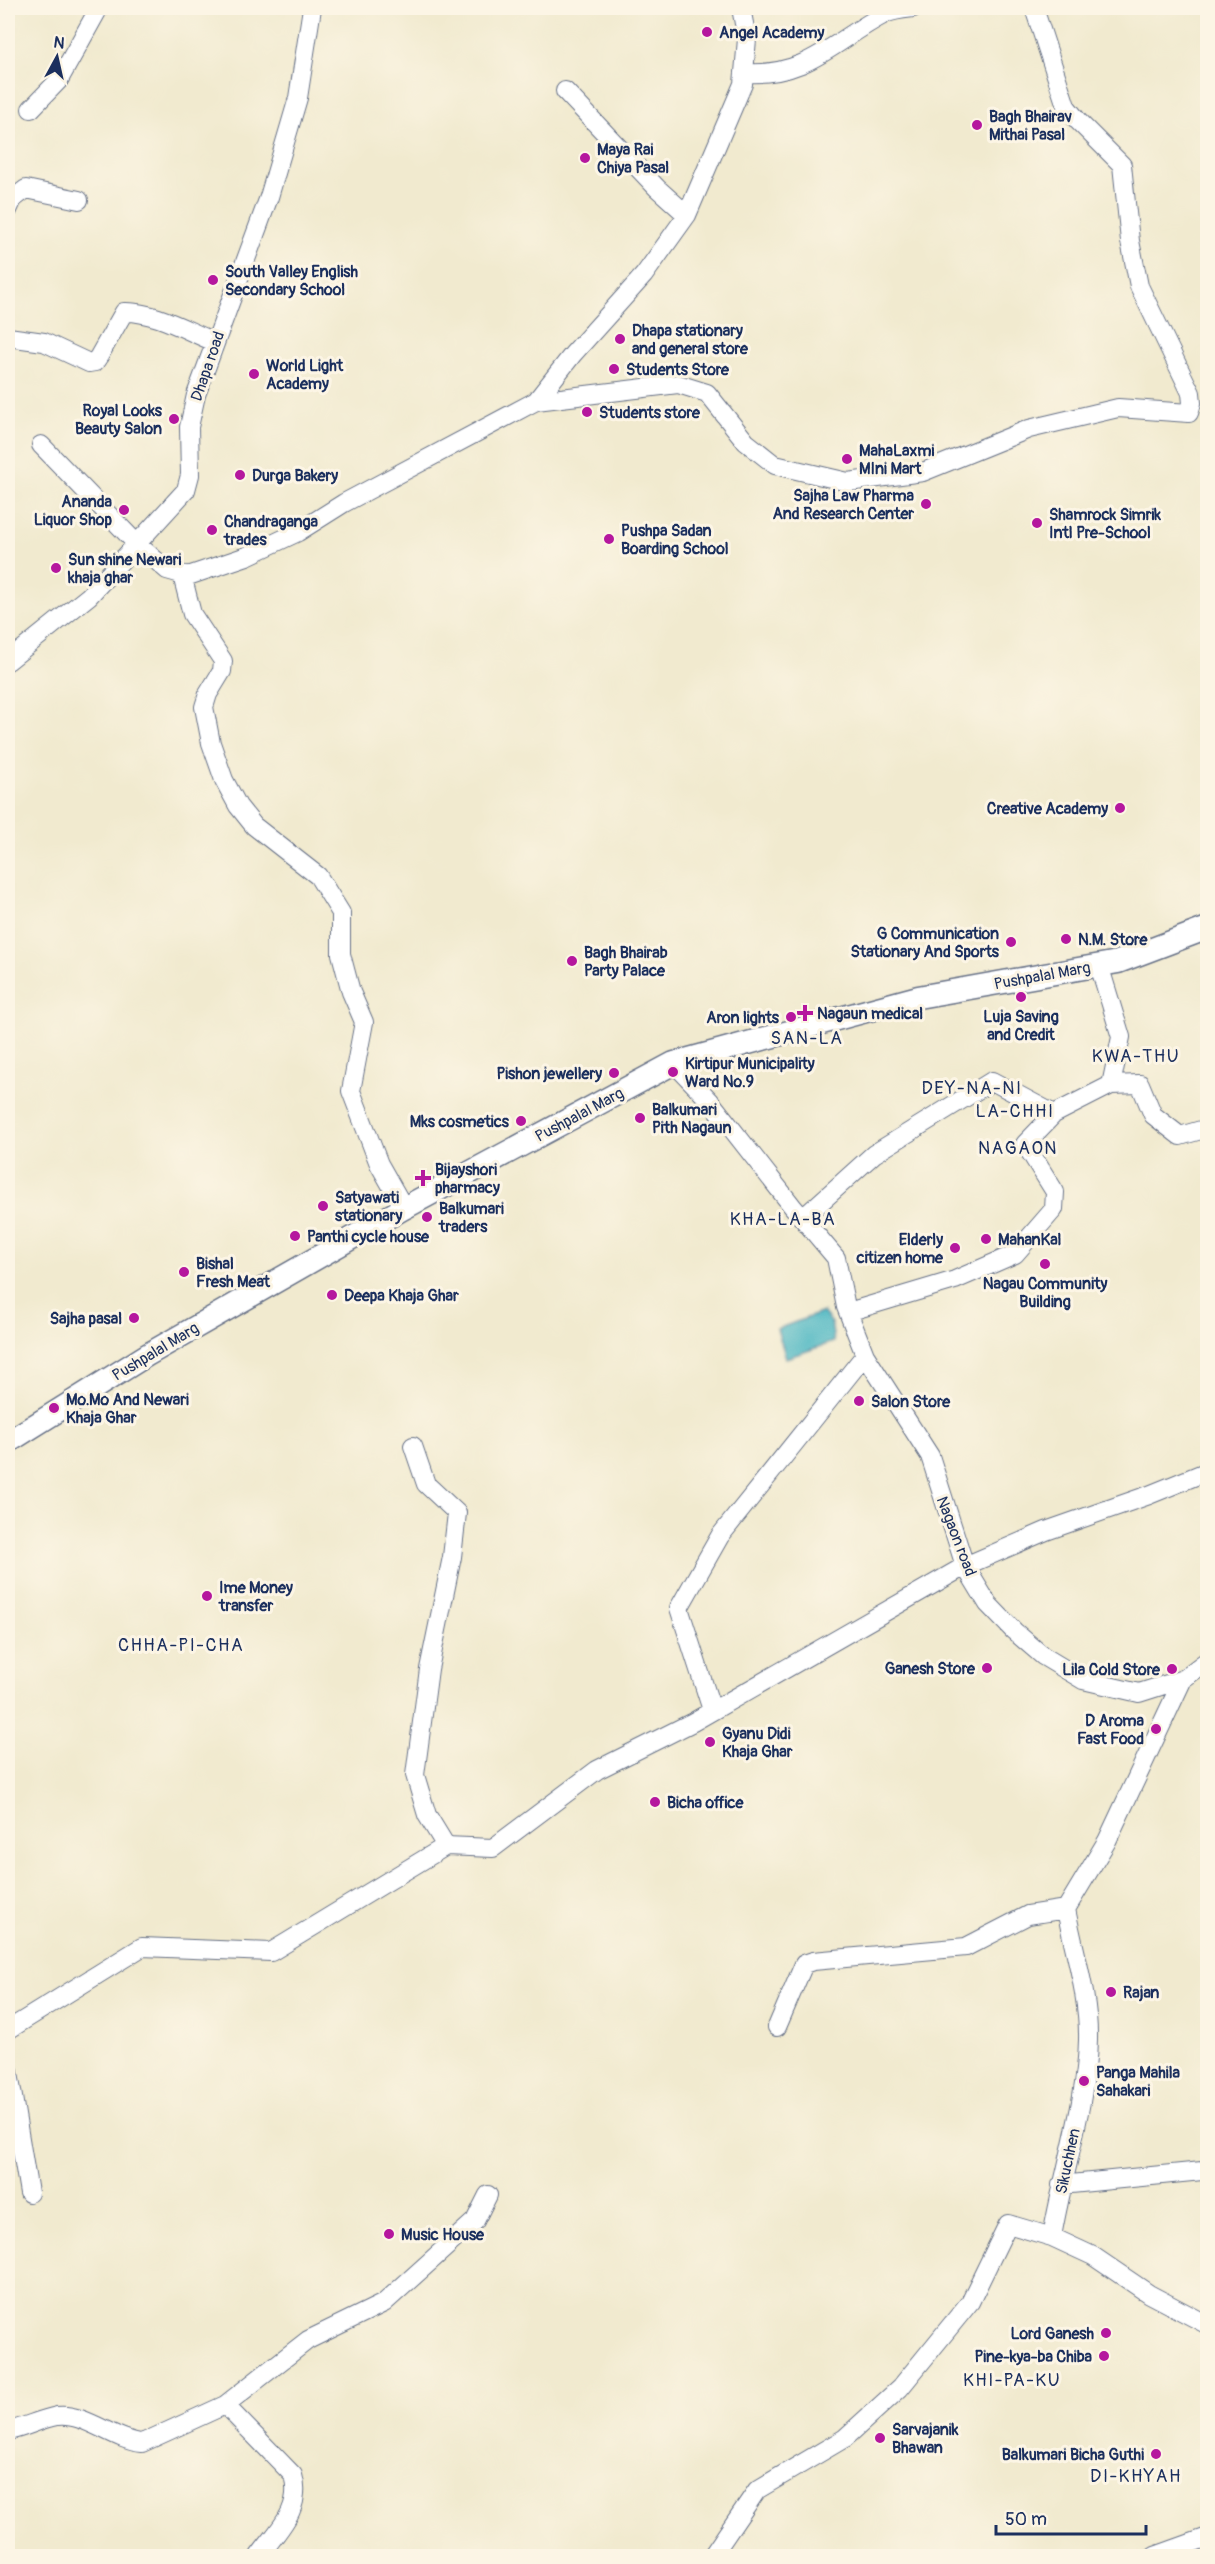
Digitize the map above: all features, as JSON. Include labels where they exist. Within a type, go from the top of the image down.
[{"type":"street","points":[[31,108],[59,80],[99,8]]},
{"type":"street","name":"Dhapa road","points":[[8,661],[89,596],[186,490],[190,475],[189,427],[214,342],[269,197],[305,60],[312,8]]},
{"type":"street","points":[[536,401],[573,354],[644,276],[687,215],[733,111],[745,73],[747,39],[741,8]]},
{"type":"street","points":[[745,73],[771,75],[824,55],[887,13],[913,8]]},
{"type":"street","points":[[41,445],[136,543],[167,570],[182,576],[204,572],[298,532],[345,503],[536,401],[678,384],[707,393],[747,442],[776,465],[848,482],[922,472],[1029,429],[1118,408],[1189,413],[1192,403],[1191,393],[1139,286],[1130,241],[1122,165],[1078,122],[1066,106],[1034,8]]},
{"type":"street","points":[[566,91],[657,189],[687,215]]},
{"type":"street","points":[[8,210],[13,199],[26,189],[79,200]]},
{"type":"street","points":[[8,337],[44,342],[89,363],[95,362],[123,312],[130,312],[146,315],[214,342]]},
{"type":"street","points":[[182,576],[192,614],[223,661],[222,671],[208,694],[204,707],[211,743],[224,780],[238,806],[254,826],[318,876],[341,914],[341,954],[351,992],[364,1022],[351,1091],[379,1164],[404,1208]]},
{"type":"street","name":"Pushpalal Marg","points":[[8,1442],[147,1355],[404,1208],[674,1063],[918,997],[1118,962],[1208,928]]},
{"type":"street","points":[[1099,965],[1121,1037],[1111,1085]]},
{"type":"street","name":"Nagaon road","points":[[674,1063],[710,1101],[836,1257],[848,1312],[865,1355],[930,1456],[965,1566],[988,1604],[1043,1656],[1083,1680],[1139,1693],[1183,1679]]},
{"type":"street","points":[[803,1218],[874,1154],[992,1081],[1054,1114]]},
{"type":"street","points":[[848,1312],[955,1280],[1015,1254],[1054,1209],[1055,1192],[1025,1143],[1054,1114],[1111,1085],[1140,1084],[1153,1114],[1179,1136],[1208,1128]]},
{"type":"street","points":[[712,1710],[679,1608],[720,1536],[865,1355]]},
{"type":"street","points":[[413,1446],[426,1484],[457,1513],[452,1557],[429,1669],[415,1774],[427,1815],[446,1846]]},
{"type":"street","points":[[8,2030],[142,1947],[272,1952],[446,1846],[493,1848],[597,1770],[712,1710],[965,1566],[1046,1531],[1138,1499],[1208,1471]]},
{"type":"street","points":[[777,2027],[804,1964],[813,1961],[966,1947],[1028,1915],[1066,1909],[1107,1841],[1183,1679],[1208,1660]]},
{"type":"street","name":"Sikuchhen","points":[[1052,2237],[1083,2086],[1088,2040],[1084,1990],[1066,1909]]},
{"type":"street","points":[[8,2067],[28,2193]]},
{"type":"street","points":[[1061,2185],[1202,2171],[1208,2168]]},
{"type":"street","points":[[8,2431],[58,2415],[75,2418],[132,2442],[142,2443],[225,2405],[308,2340],[384,2303],[475,2221],[488,2195]]},
{"type":"street","points":[[712,2556],[757,2490],[845,2438],[900,2388],[970,2302],[1008,2224],[1052,2237],[1093,2256],[1149,2294],[1208,2325]]},
{"type":"street","points":[[225,2405],[292,2475],[298,2491],[293,2509],[260,2556]]},
{"type":"street","points":[[1155,2556],[1208,2537]]},
{"type":"water","points":[[823,1312],[831,1322],[834,1342],[786,1358],[777,1329]]},
{"type":"place","name":"Angel Academy","points":[[707,32]]},
{"type":"place","name":"Bagh Bhairav Mithai Pasal","points":[[977,125]]},
{"type":"place","name":"Maya Rai Chiya Pasal","points":[[585,158]]},
{"type":"place","name":"South Valley English Secondary School","points":[[213,280]]},
{"type":"place","name":"Dhapa stationary and general store","points":[[620,339]]},
{"type":"place","name":"Students Store","points":[[614,369]]},
{"type":"place","name":"World Light Academy","points":[[254,374]]},
{"type":"place","name":"Students store","points":[[587,412]]},
{"type":"place","name":"Royal Looks Beauty Salon","points":[[174,419]]},
{"type":"place","name":"MahaLaxmi MIni Mart","points":[[847,459]]},
{"type":"place","name":"Durga Bakery","points":[[240,475]]},
{"type":"place","name":"Sajha Law Pharma And Research Center","points":[[926,504]]},
{"type":"place","name":"Ananda Liquor Shop","points":[[124,510]]},
{"type":"place","name":"Shamrock Simrik Intl Pre-School","points":[[1037,523]]},
{"type":"place","name":"Chandraganga trades","points":[[212,530]]},
{"type":"place","name":"Pushpa Sadan Boarding School","points":[[609,539]]},
{"type":"place","name":"Sun shine Newari khaja ghar","points":[[56,568]]},
{"type":"place","name":"Creative Academy","points":[[1120,808]]},
{"type":"place","name":"N.M. Store","points":[[1066,939]]},
{"type":"place","name":"G Communication Stationary And Sports","points":[[1011,942]]},
{"type":"place","name":"Bagh Bhairab Party Palace","points":[[572,961]]},
{"type":"place","name":"Luja Saving and Credit","points":[[1021,997]]},
{"type":"place","name":"Nagaun medical","points":[[805,1013]]},
{"type":"place","name":"Aron lights","points":[[791,1017]]},
{"type":"place","name":"Kirtipur Municipality Ward No.9","points":[[673,1072]]},
{"type":"place","name":"Pishon jewellery","points":[[614,1073]]},
{"type":"place","name":"Balkumari Pith Nagaun","points":[[640,1118]]},
{"type":"place","name":"Mks cosmetics","points":[[521,1121]]},
{"type":"place","name":"Bijayshori pharmacy","points":[[423,1178]]},
{"type":"place","name":"Satyawati stationary","points":[[323,1206]]},
{"type":"place","name":"Balkumari traders","points":[[427,1217]]},
{"type":"place","name":"Panthi cycle house","points":[[295,1236]]},
{"type":"place","name":"MahanKal","points":[[986,1239]]},
{"type":"place","name":"Elderly citizen home","points":[[955,1248]]},
{"type":"place","name":"Nagau Community Building","points":[[1045,1264]]},
{"type":"place","name":"Bishal Fresh Meat","points":[[184,1272]]},
{"type":"place","name":"Deepa Khaja Ghar","points":[[332,1295]]},
{"type":"place","name":"Sajha pasal","points":[[134,1318]]},
{"type":"place","name":"Salon Store","points":[[859,1401]]},
{"type":"place","name":"Mo.Mo And Newari Khaja Ghar","points":[[54,1408]]},
{"type":"place","name":"Ime Money transfer","points":[[207,1596]]},
{"type":"place","name":"Ganesh Store","points":[[987,1668]]},
{"type":"place","name":"Lila Cold Store","points":[[1172,1669]]},
{"type":"place","name":"D Aroma Fast Food","points":[[1156,1729]]},
{"type":"place","name":"Gyanu Didi Khaja Ghar","points":[[710,1742]]},
{"type":"place","name":"Bicha office","points":[[655,1802]]},
{"type":"place","name":"Rajan","points":[[1111,1992]]},
{"type":"place","name":"Panga Mahila Sahakari","points":[[1084,2081]]},
{"type":"place","name":"Music House","points":[[389,2234]]},
{"type":"place","name":"Lord Ganesh","points":[[1106,2333]]},
{"type":"place","name":"Pine-kya-ba Chiba","points":[[1104,2356]]},
{"type":"place","name":"Sarvajanik Bhawan","points":[[880,2438]]},
{"type":"place","name":"Balkumari Bicha Guthi","points":[[1156,2454]]},
{"type":"district","name":"SAN-LA","points":[[807,1038]]},
{"type":"district","name":"KWA-THU","points":[[1136,1056]]},
{"type":"district","name":"DEY-NA-NI","points":[[972,1088]]},
{"type":"district","name":"LA-CHHI","points":[[1015,1111]]},
{"type":"district","name":"NAGAON","points":[[1018,1148]]},
{"type":"district","name":"KHA-LA-BA","points":[[783,1219]]},
{"type":"district","name":"CHHA-PI-CHA","points":[[181,1645]]},
{"type":"district","name":"KHI-PA-KU","points":[[1012,2380]]},
{"type":"district","name":"DI-KHYAH","points":[[1136,2476]]}]
